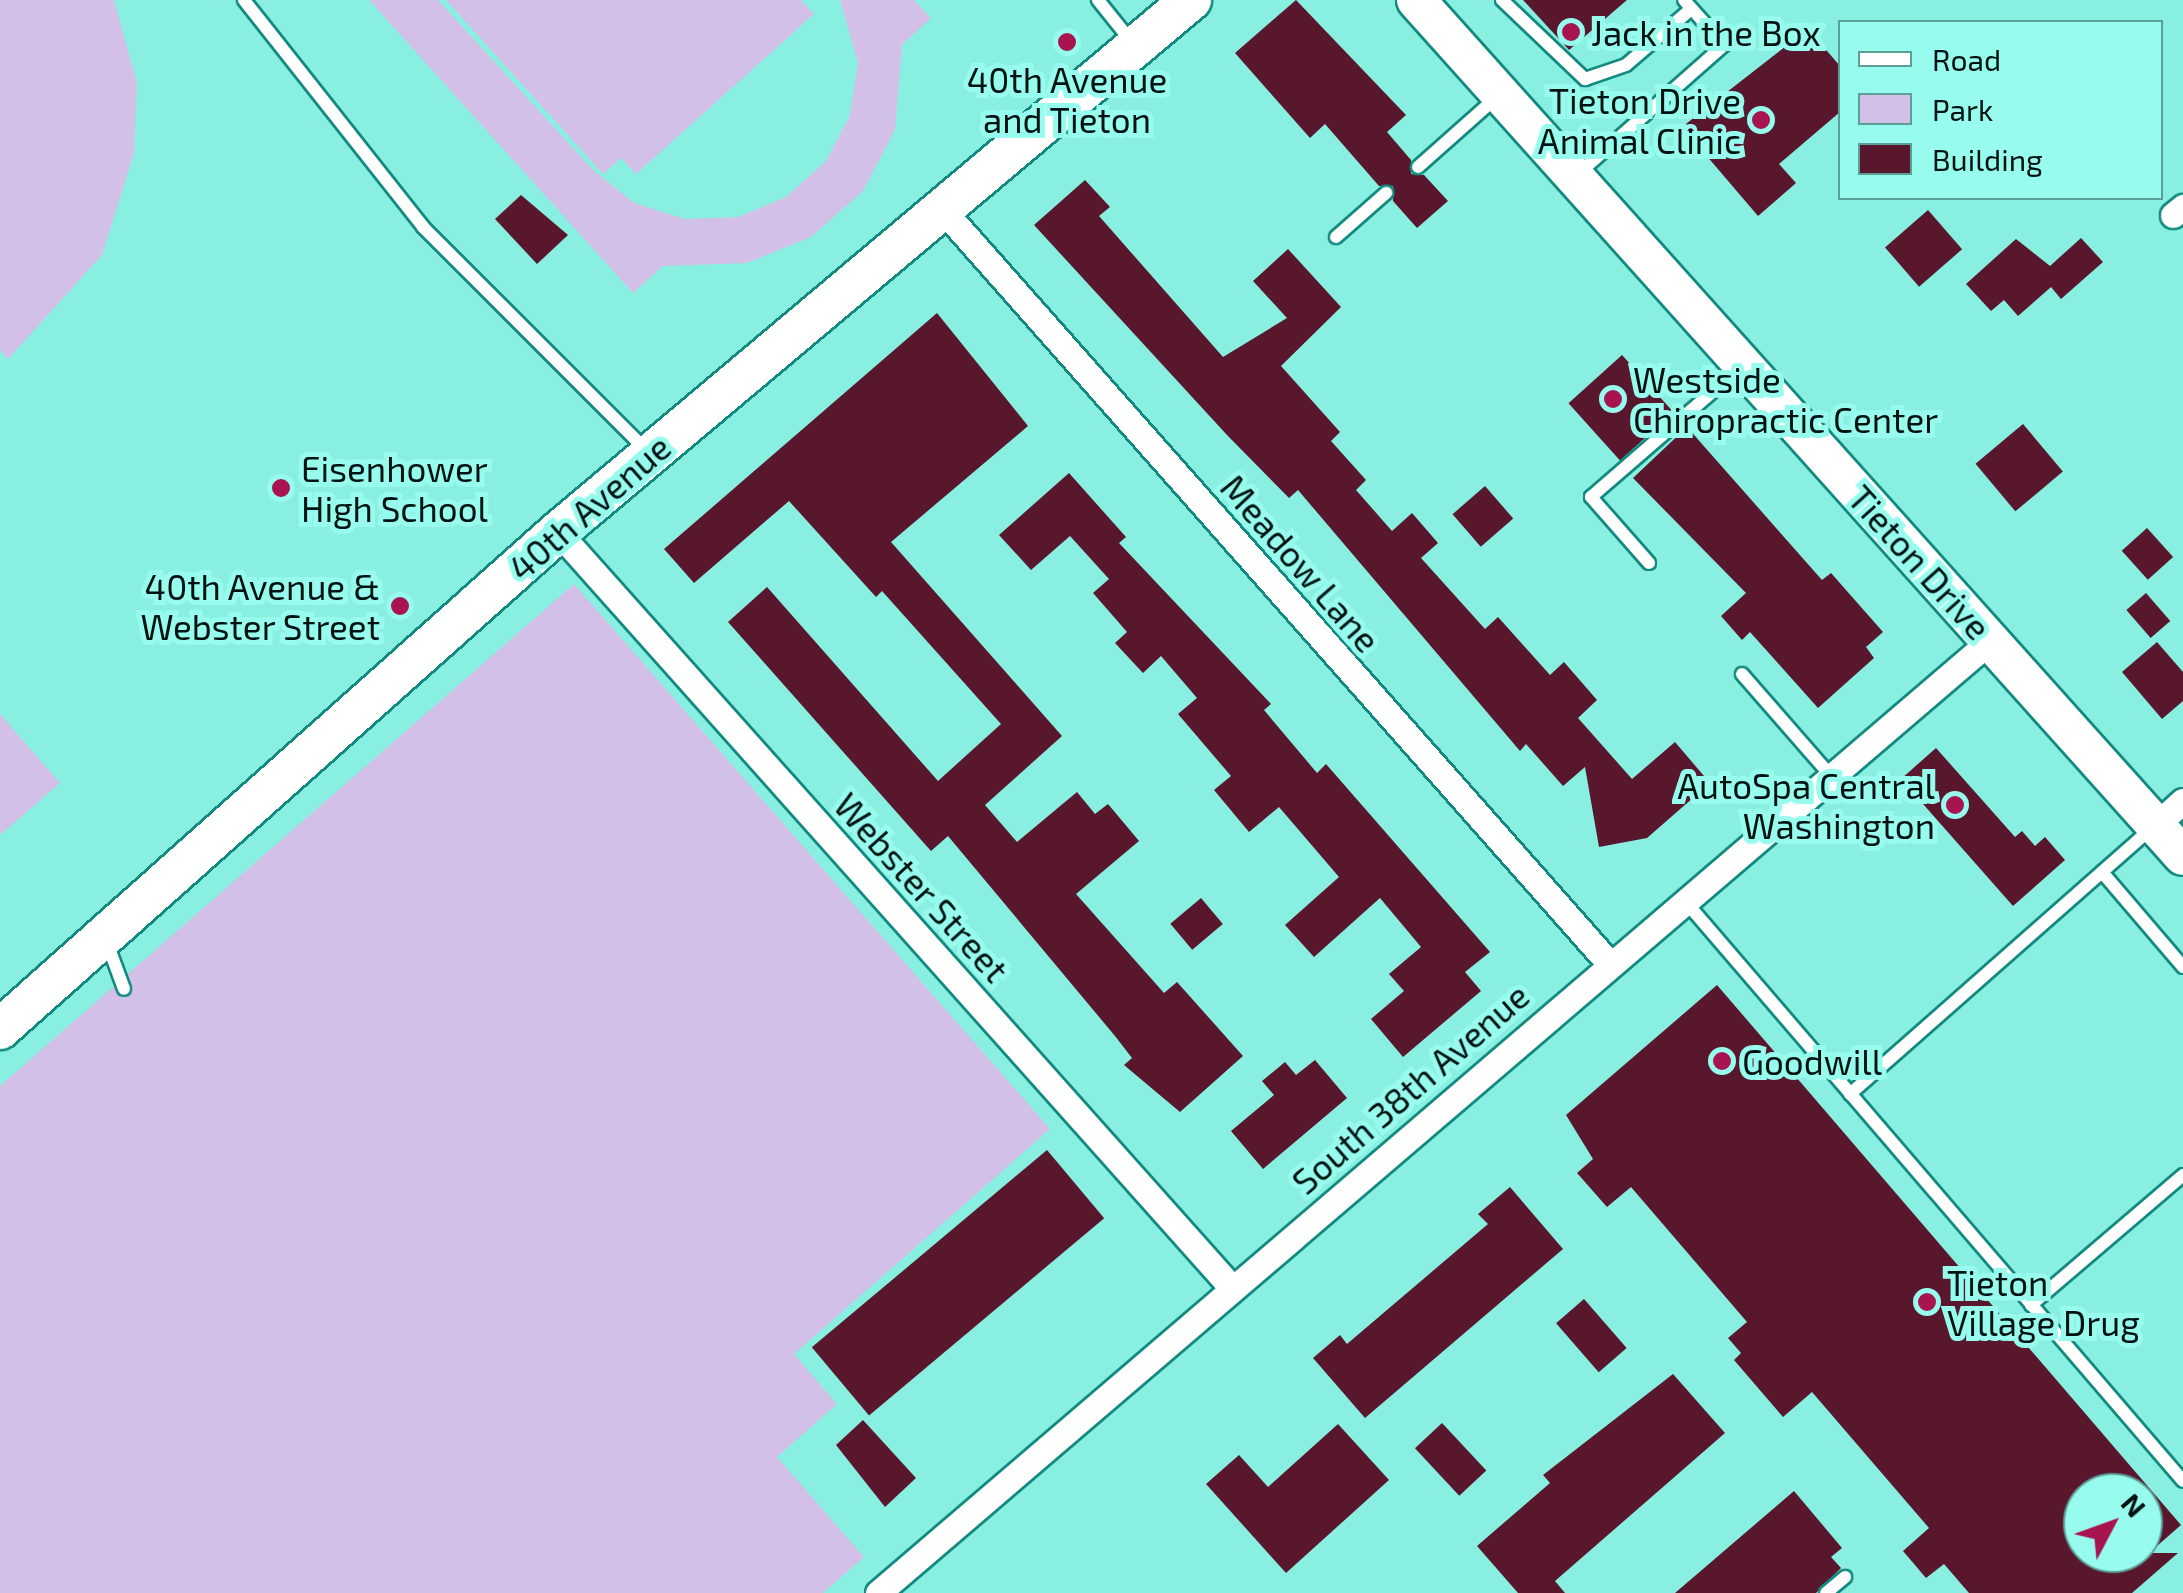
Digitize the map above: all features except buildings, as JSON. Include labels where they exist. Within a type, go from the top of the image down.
[{"type":"main road","name":"40th Avenue","points":[[0,1029],[558,532],[1191,0]]},
{"type":"main road","name":"Tieton Drive","points":[[1416,0],[1990,640],[2169,813],[2183,856]]},
{"type":"street","name":"Meadow Lane","points":[[942,209],[1608,962]]},
{"type":"street","name":"Webster Street","points":[[558,532],[1233,1289]]},
{"type":"street","name":"South 38th Avenue","points":[[894,1588],[1608,962],[1990,640]]},
{"type":"lane","points":[[244,0],[423,227],[650,454]]},
{"type":"lane","points":[[1098,0],[1135,46]]},
{"type":"lane","points":[[1502,0],[1585,79],[1626,65],[1687,4],[1724,45],[1573,178]]},
{"type":"lane","points":[[1418,167],[1500,95]]},
{"type":"lane","points":[[1336,237],[1386,194]]},
{"type":"lane","points":[[1648,564],[1591,497],[1743,365]]},
{"type":"lane","points":[[1742,674],[1830,775]]},
{"type":"lane","points":[[1850,1094],[2169,813]]},
{"type":"lane","points":[[2102,872],[2183,967]]},
{"type":"lane","points":[[1683,899],[2183,1481]]},
{"type":"lane","points":[[104,936],[124,989]]},
{"type":"lane","points":[[2031,1305],[2183,1175]]},
{"type":"lane","points":[[1826,1593],[1845,1577]]},
{"type":"green space","points":[[0,0],[114,0],[137,83],[134,153],[102,255],[8,359],[0,350]]},
{"type":"green space","points":[[369,0],[438,0],[593,170],[634,203],[685,219],[738,217],[786,197],[826,161],[850,115],[858,63],[840,0],[914,0],[931,18],[902,45],[895,130],[863,191],[811,237],[747,263],[663,266],[633,293]]},
{"type":"green space","points":[[446,0],[801,0],[814,14],[636,174],[621,158],[603,174]]},
{"type":"green space","points":[[574,584],[1050,1129],[794,1354],[837,1404],[777,1457],[864,1557],[823,1593],[0,1593],[0,1086]]},
{"type":"green space","points":[[0,714],[60,783],[0,835]]},
{"type":"place","name":"Jack in the Box","points":[[1571,32]]},
{"type":"place","name":"40th Avenue and Tieton","points":[[1067,42]]},
{"type":"place","name":"Tieton Drive Animal Clinic","points":[[1761,120]]},
{"type":"place","name":"Westside Chiropractic Center","points":[[1613,399]]},
{"type":"place","name":"Eisenhower High School","points":[[281,488]]},
{"type":"place","name":"40th Avenue & Webster Street","points":[[400,606]]},
{"type":"place","name":"AutoSpa Central Washington","points":[[1955,805]]},
{"type":"place","name":"Goodwill","points":[[1722,1061]]},
{"type":"place","name":"Tieton Village Drug","points":[[1927,1302]]}]
